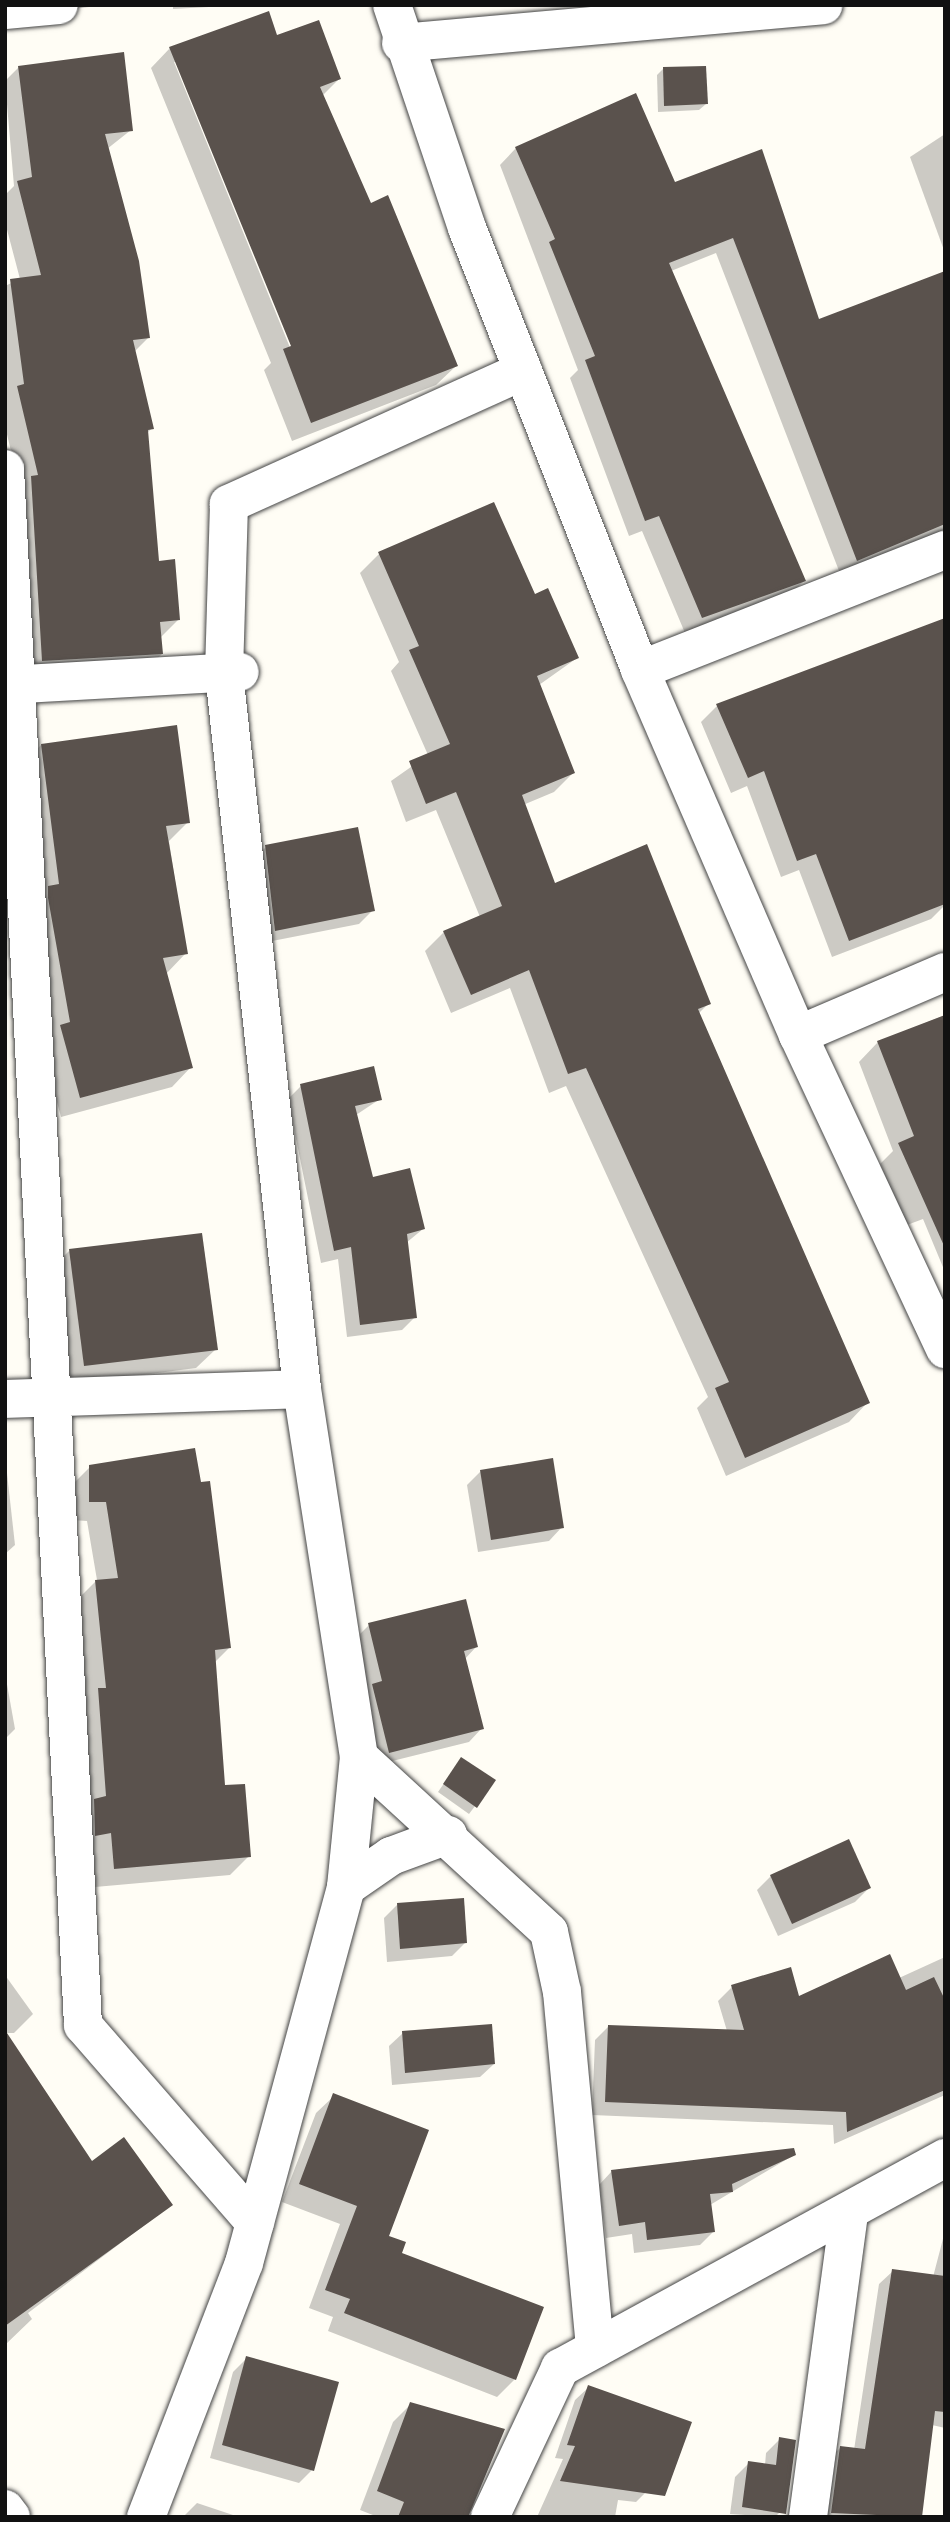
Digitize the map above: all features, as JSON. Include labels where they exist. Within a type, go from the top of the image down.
[{"type":"street","points":[[5,9],[59,5]]},
{"type":"street","points":[[392,5],[401,43],[523,371],[640,670],[798,1035],[945,1349]]},
{"type":"street","points":[[401,43],[823,5]]},
{"type":"street","points":[[146,2517],[255,2223],[346,1887],[359,1757],[302,1389],[232,673],[229,504],[523,371]]},
{"type":"street","points":[[5,469],[11,685],[52,1397],[83,2025],[255,2223]]},
{"type":"street","points":[[640,670],[945,550]]},
{"type":"street","points":[[11,685],[232,673]]},
{"type":"street","points":[[798,1035],[945,972]]},
{"type":"street","points":[[5,1399],[302,1389]]},
{"type":"street","points":[[359,1757],[448,1835],[549,1932],[562,1992],[595,2348]]},
{"type":"street","points":[[346,1887],[391,1856],[448,1835]]},
{"type":"street","points":[[490,2517],[560,2368],[849,2214],[945,2158]]},
{"type":"street","points":[[808,2517],[849,2214]]},
{"type":"street","points":[[5,2509],[11,2517]]},
{"type":"building","points":[[269,11],[277,35],[319,20],[341,79],[320,87],[371,203],[388,195],[458,366],[311,423],[283,349],[291,346],[169,47]]},
{"type":"building","points":[[124,52],[133,131],[105,134],[139,261],[150,338],[133,340],[154,429],[148,430],[159,561],[175,559],[180,620],[160,622],[163,654],[42,661],[31,476],[38,475],[17,386],[24,384],[10,279],[41,275],[17,181],[32,177],[18,66]]},
{"type":"building","points":[[706,66],[708,104],[664,106],[663,67]]},
{"type":"building","points":[[636,93],[675,182],[762,149],[819,319],[945,271],[945,524],[857,561],[733,238],[669,263],[806,581],[702,618],[659,516],[645,521],[585,360],[595,356],[549,242],[555,239],[515,147]]},
{"type":"building","points":[[494,502],[535,594],[548,588],[579,658],[537,676],[575,773],[522,795],[555,883],[647,844],[711,1004],[698,1009],[870,1403],[745,1458],[715,1388],[729,1382],[586,1068],[568,1074],[529,970],[471,995],[443,931],[502,906],[456,792],[426,804],[409,761],[450,744],[409,650],[419,646],[378,552]]},
{"type":"building","points":[[945,618],[945,904],[849,941],[816,854],[797,861],[764,771],[748,778],[716,704]]},
{"type":"building","points":[[177,725],[190,823],[166,826],[188,954],[163,958],[193,1068],[80,1098],[60,1025],[70,1022],[48,898],[48,886],[59,884],[41,744]]},
{"type":"building","points":[[358,827],[375,911],[275,931],[265,845]]},
{"type":"building","points":[[945,1015],[945,1248],[898,1143],[914,1136],[877,1041]]},
{"type":"building","points":[[374,1066],[382,1100],[355,1106],[373,1177],[410,1168],[425,1229],[407,1234],[417,1318],[360,1325],[351,1247],[334,1251],[300,1084]]},
{"type":"building","points":[[202,1233],[218,1350],[84,1366],[69,1249]]},
{"type":"building","points":[[195,1448],[201,1482],[210,1481],[231,1648],[215,1650],[225,1785],[245,1784],[251,1857],[114,1869],[111,1833],[95,1836],[94,1799],[106,1796],[98,1688],[106,1688],[95,1580],[118,1578],[106,1502],[89,1502],[89,1465]]},
{"type":"building","points":[[553,1458],[564,1528],[491,1540],[480,1470]]},
{"type":"building","points":[[466,1599],[478,1647],[464,1651],[484,1729],[389,1753],[372,1684],[382,1681],[368,1623]]},
{"type":"building","points":[[461,1757],[496,1780],[477,1808],[443,1784]]},
{"type":"building","points":[[849,1839],[871,1888],[792,1924],[770,1875]]},
{"type":"building","points":[[464,1898],[467,1943],[400,1949],[397,1903]]},
{"type":"building","points":[[890,1954],[906,1990],[934,1977],[945,2000],[945,2090],[847,2132],[846,2112],[605,2102],[608,2025],[744,2030],[731,1985],[791,1967],[799,1996]]},
{"type":"building","points":[[492,2024],[495,2064],[405,2073],[402,2031]]},
{"type":"building","points":[[5,2030],[92,2161],[124,2137],[173,2205],[5,2326]]},
{"type":"building","points":[[333,2093],[429,2130],[389,2236],[406,2242],[402,2253],[544,2307],[516,2380],[344,2313],[350,2299],[325,2290],[357,2206],[299,2184]]},
{"type":"building","points":[[794,2148],[796,2155],[732,2184],[733,2192],[710,2194],[715,2232],[647,2240],[645,2222],[619,2226],[611,2170]]},
{"type":"building","points":[[892,2269],[945,2276],[945,2412],[935,2411],[922,2517],[831,2513],[840,2446],[865,2449]]},
{"type":"building","points":[[246,2356],[339,2382],[314,2471],[222,2445]]},
{"type":"building","points":[[588,2385],[692,2422],[665,2496],[560,2481],[575,2446],[567,2445]]},
{"type":"building","points":[[410,2402],[505,2429],[468,2517],[398,2517],[404,2502],[377,2491]]},
{"type":"building","points":[[779,2437],[796,2440],[786,2514],[742,2507],[748,2461],[776,2465]]}]
